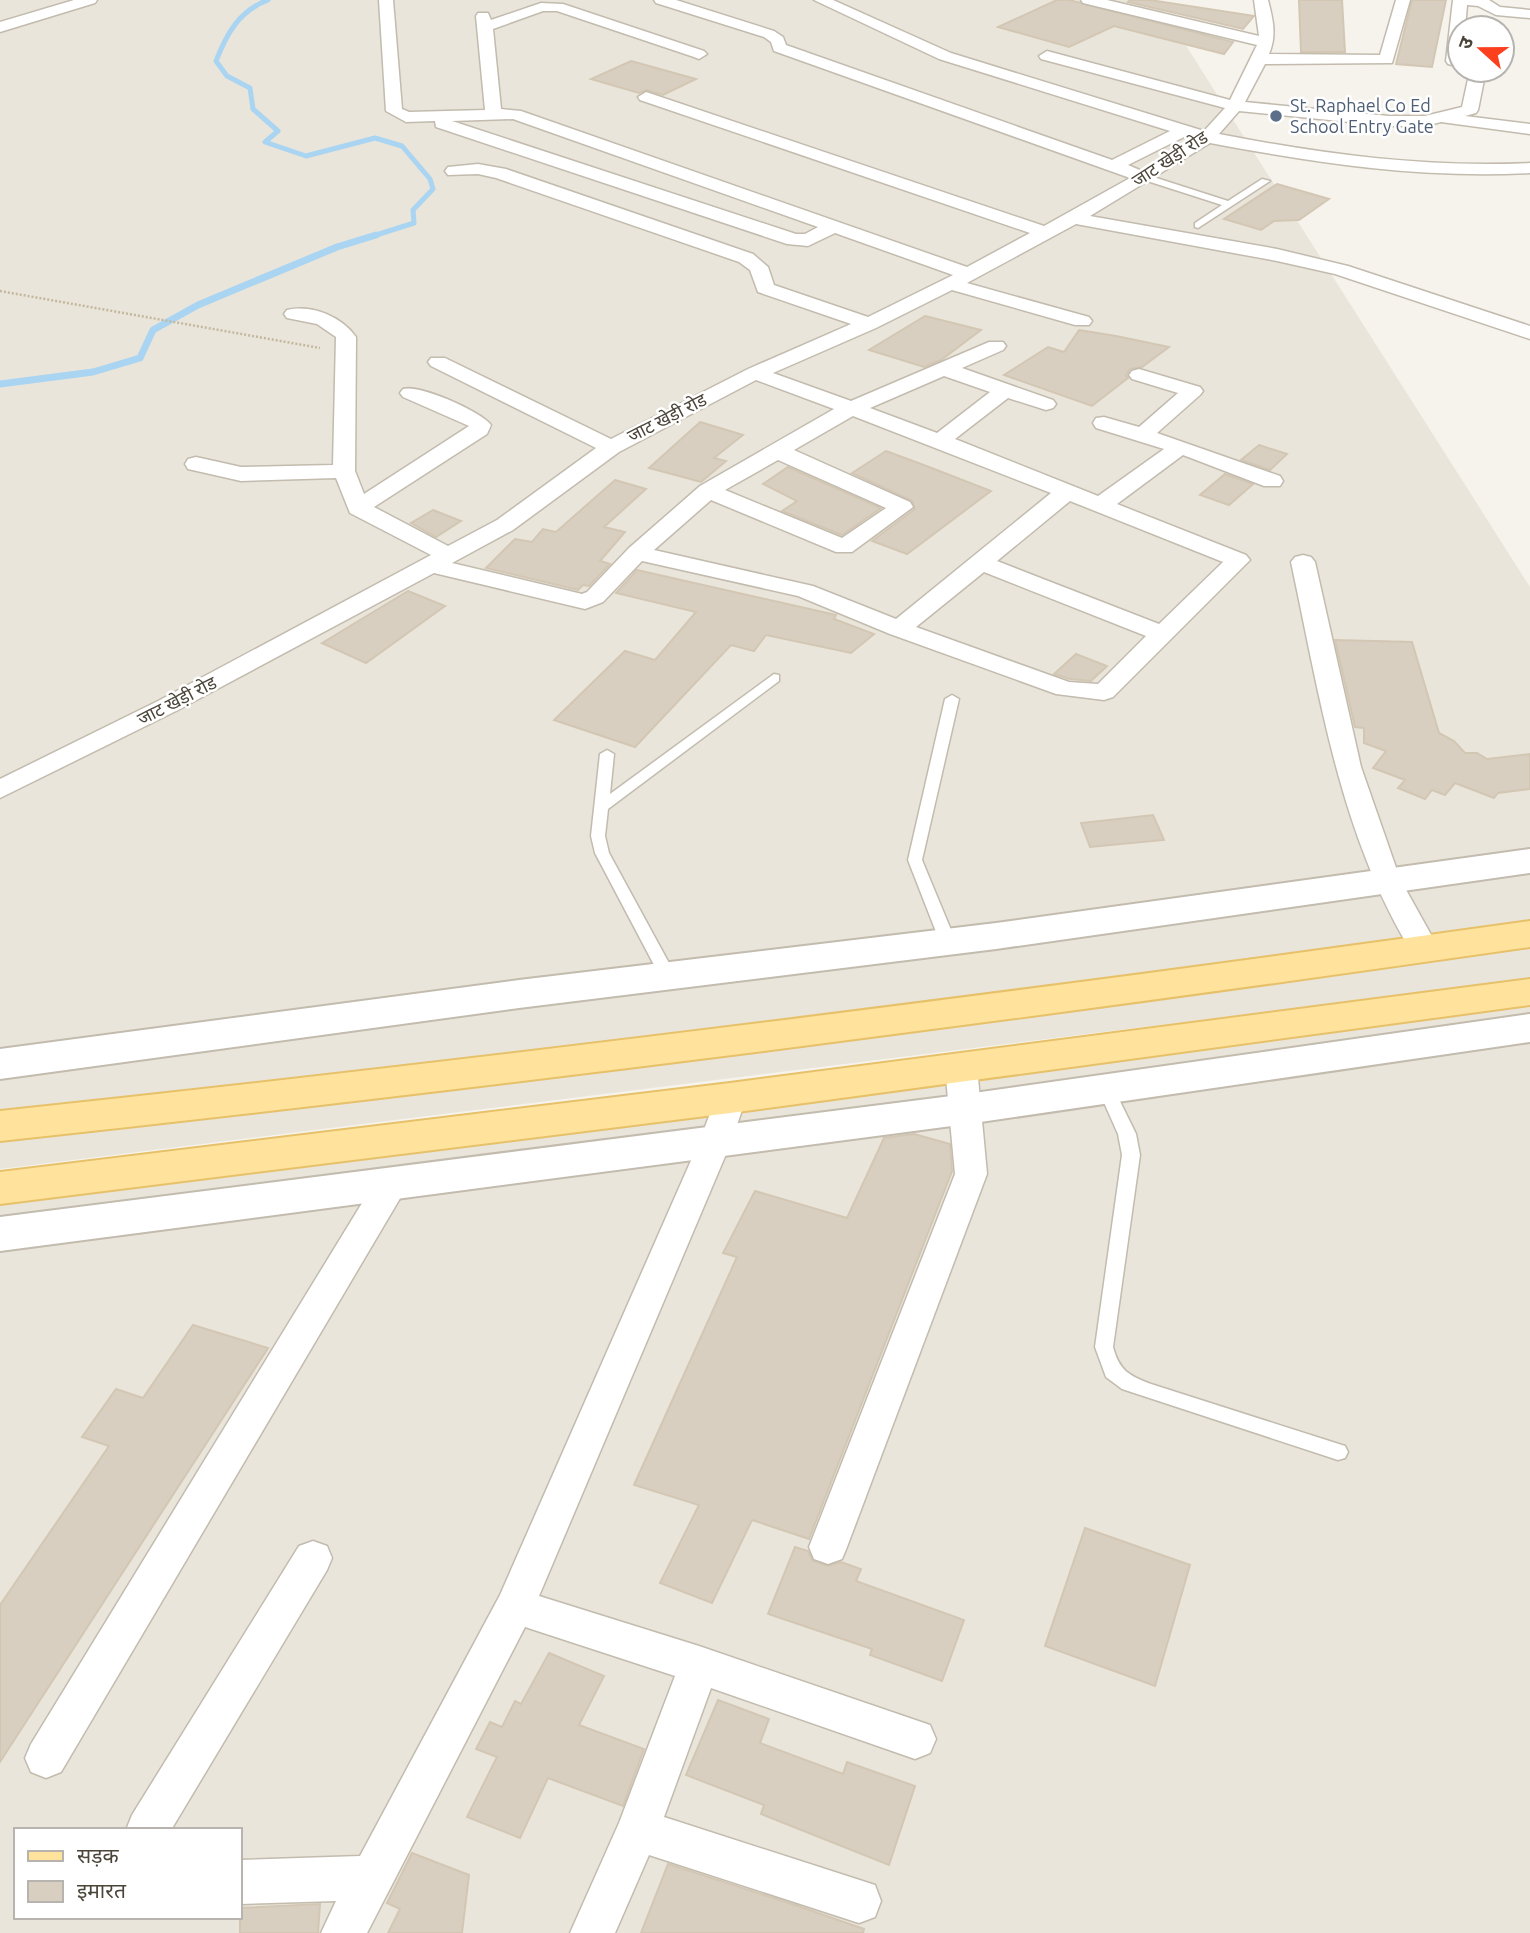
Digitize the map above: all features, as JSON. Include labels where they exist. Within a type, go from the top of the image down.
[{"type":"main road","points":[[0,1126],[231,1102],[773,1035],[1530,934]]},
{"type":"main road","points":[[0,1188],[730,1098],[1530,992]]},
{"type":"street","points":[[0,27],[90,0]]},
{"type":"street","points":[[386,0],[394,111],[406,117],[515,114],[834,226],[959,279],[1082,321]]},
{"type":"street","points":[[662,0],[769,34],[778,40],[779,48],[1144,177]]},
{"type":"street","points":[[821,0],[945,56],[1207,137],[1289,153],[1398,167],[1471,171],[1530,168]]},
{"type":"street","points":[[859,0],[876,13],[887,28]]},
{"type":"street","points":[[1088,0],[1264,43],[1387,60],[1403,0]]},
{"type":"street","points":[[1261,0],[1264,43]]},
{"type":"street","points":[[1460,0],[1482,2],[1496,11],[1530,14]]},
{"type":"street","points":[[493,113],[484,22],[541,7],[558,7],[699,54]]},
{"type":"street","name":"जाट खेड़ी रोड","points":[[0,790],[167,706],[505,525],[611,447],[755,373],[869,324],[959,279],[1047,233],[1144,177],[1207,137],[1234,106],[1264,43]]},
{"type":"street","points":[[1047,55],[1234,106],[1389,121],[1436,118],[1469,110],[1475,84]]},
{"type":"street","points":[[646,97],[1047,233]]},
{"type":"street","points":[[421,117],[794,240],[808,240],[834,226]]},
{"type":"street","points":[[1436,118],[1530,129]]},
{"type":"street","points":[[1113,166],[1185,130]]},
{"type":"street","points":[[454,171],[478,169],[500,173],[746,258],[760,267],[765,288],[869,324]]},
{"type":"street","points":[[1073,218],[1277,255],[1341,270],[1530,332]]},
{"type":"street","points":[[295,313],[324,319],[341,328],[346,337],[344,471],[358,508],[440,560],[585,602],[595,597],[637,553],[708,491],[852,408],[996,346]]},
{"type":"street","points":[[438,362],[611,447]]},
{"type":"street","points":[[942,368],[1046,404]]},
{"type":"street","points":[[637,553],[805,591],[899,629],[1065,689],[1104,692],[1238,560],[940,441],[755,373]]},
{"type":"street","points":[[1139,375],[1193,391],[1142,435]]},
{"type":"street","points":[[940,441],[1005,390]]},
{"type":"street","points":[[358,508],[479,429],[480,425],[474,419],[410,393]]},
{"type":"street","points":[[1104,423],[1181,447],[1272,481]]},
{"type":"street","points":[[1101,505],[1181,447]]},
{"type":"street","points":[[708,491],[844,547],[902,508],[777,451]]},
{"type":"street","points":[[196,464],[241,474],[344,471]]},
{"type":"street","points":[[899,629],[1067,492]]},
{"type":"street","points":[[980,562],[1162,634]]},
{"type":"street","points":[[1303,562],[1348,768],[1386,879],[1424,949]]},
{"type":"street","points":[[0,1064],[948,942],[1530,861]]},
{"type":"street","points":[[0,1234],[390,1186],[716,1140],[967,1109],[1530,1028]]},
{"type":"street","points":[[828,1547],[971,1174],[961,1067]]},
{"type":"street","points":[[343,1933],[515,1606],[716,1140],[730,1098]]},
{"type":"street","points":[[46,1758],[390,1186]]},
{"type":"street","points":[[149,1828],[313,1559]]},
{"type":"street","points":[[515,1606],[915,1739]]},
{"type":"street","points":[[592,1933],[638,1830],[699,1665]]},
{"type":"street","points":[[638,1830],[859,1901]]},
{"type":"street","points":[[242,1882],[371,1878]]},
{"type":"lane","points":[[1144,177],[1229,204]]},
{"type":"lane","points":[[1198,225],[1265,181]]},
{"type":"lane","points":[[600,808],[774,678]]},
{"type":"lane","points":[[948,942],[915,860],[952,699]]},
{"type":"lane","points":[[607,754],[598,835],[602,853],[668,976]]},
{"type":"lane","points":[[1106,1089],[1127,1134],[1131,1154],[1104,1347],[1108,1368],[1120,1381],[1147,1391],[1338,1452]]},
{"type":"path","points":[[0,291],[345,352]]},
{"type":"shaded area","points":[[0,0],[1157,0],[1530,587],[1530,979],[0,1169]]},
{"type":"shaded area","points":[[1530,980],[1530,1933],[0,1933],[0,1190]]},
{"type":"building","points":[[1057,0],[1069,0],[1233,42],[1224,54],[1114,26],[1069,47],[998,27]]},
{"type":"building","points":[[1150,0],[1254,16],[1243,29],[1128,2]]},
{"type":"building","points":[[1299,0],[1342,0],[1345,52],[1301,52]]},
{"type":"building","points":[[1412,0],[1446,0],[1432,67],[1396,64]]},
{"type":"building","points":[[631,61],[696,79],[663,95],[647,90],[639,93],[591,79]]},
{"type":"building","points":[[1277,184],[1329,199],[1299,220],[1274,221],[1261,230],[1224,219]]},
{"type":"building","points":[[925,316],[981,330],[941,360],[924,367],[869,350]]},
{"type":"building","points":[[1079,330],[1169,347],[1142,367],[1130,369],[1126,375],[1128,378],[1092,406],[1004,375],[1048,347],[1064,352]]},
{"type":"building","points":[[700,422],[743,435],[714,458],[726,461],[701,482],[649,468]]},
{"type":"building","points":[[1259,445],[1287,454],[1270,470],[1241,460]]},
{"type":"building","points":[[886,451],[991,491],[907,554],[872,541],[915,509],[912,501],[852,473]]},
{"type":"building","points":[[788,467],[881,508],[842,535],[782,511],[797,501],[763,484]]},
{"type":"building","points":[[1225,474],[1253,484],[1229,505],[1200,495]]},
{"type":"building","points":[[615,480],[646,489],[604,527],[625,532],[600,561],[610,564],[589,586],[583,585],[578,590],[486,568],[515,539],[532,542],[543,529],[556,532]]},
{"type":"building","points":[[433,510],[461,521],[436,537],[411,523]]},
{"type":"building","points":[[637,570],[836,615],[834,619],[874,634],[851,653],[766,635],[754,651],[731,645],[635,747],[554,720],[625,651],[655,660],[696,612],[616,593]]},
{"type":"building","points":[[408,591],[445,606],[366,663],[322,643]]},
{"type":"building","points":[[1335,640],[1412,642],[1439,733],[1454,741],[1465,753],[1477,753],[1487,759],[1530,754],[1530,789],[1498,793],[1494,798],[1455,783],[1445,795],[1432,790],[1425,799],[1398,788],[1405,780],[1373,768],[1386,751],[1364,743],[1364,728],[1355,727]]},
{"type":"building","points":[[1076,654],[1107,666],[1091,681],[1054,674]]},
{"type":"building","points":[[1153,815],[1164,840],[1090,847],[1081,823]]},
{"type":"building","points":[[914,1134],[950,1144],[952,1171],[809,1539],[752,1520],[712,1603],[660,1583],[699,1505],[634,1485],[737,1257],[723,1253],[755,1191],[847,1218],[884,1138]]},
{"type":"building","points":[[193,1325],[268,1348],[0,1762],[0,1605],[109,1446],[82,1437],[116,1389],[143,1398]]},
{"type":"building","points":[[1085,1528],[1190,1565],[1155,1686],[1045,1646]]},
{"type":"building","points":[[795,1547],[808,1551],[813,1561],[827,1566],[841,1562],[861,1569],[856,1581],[964,1620],[942,1681],[870,1655],[872,1649],[768,1614]]},
{"type":"building","points":[[549,1653],[604,1676],[579,1725],[644,1749],[623,1806],[548,1778],[520,1838],[467,1817],[497,1757],[476,1749],[490,1722],[502,1727],[515,1701],[521,1704]]},
{"type":"building","points":[[718,1700],[769,1719],[760,1743],[843,1774],[847,1762],[915,1786],[889,1865],[761,1814],[764,1805],[686,1775]]},
{"type":"building","points":[[412,1853],[469,1875],[462,1933],[388,1933],[400,1909],[387,1903]]},
{"type":"building","points":[[668,1864],[864,1929],[863,1933],[641,1933]]},
{"type":"building","points":[[320,1904],[318,1933],[240,1933],[242,1908]]},
{"type":"waterway","points":[[268,0],[249,10],[235,24],[216,61],[227,76],[250,88],[253,109],[278,131],[265,142],[306,156],[375,138],[402,146],[430,179],[433,189],[413,210],[414,223],[370,237]]},
{"type":"waterway","points":[[0,384],[93,372],[140,358],[153,330],[198,305],[337,247],[376,235]]},
{"type":"place","name":"St. Raphael Co Ed School Entry Gate","points":[[1276,116]]}]
